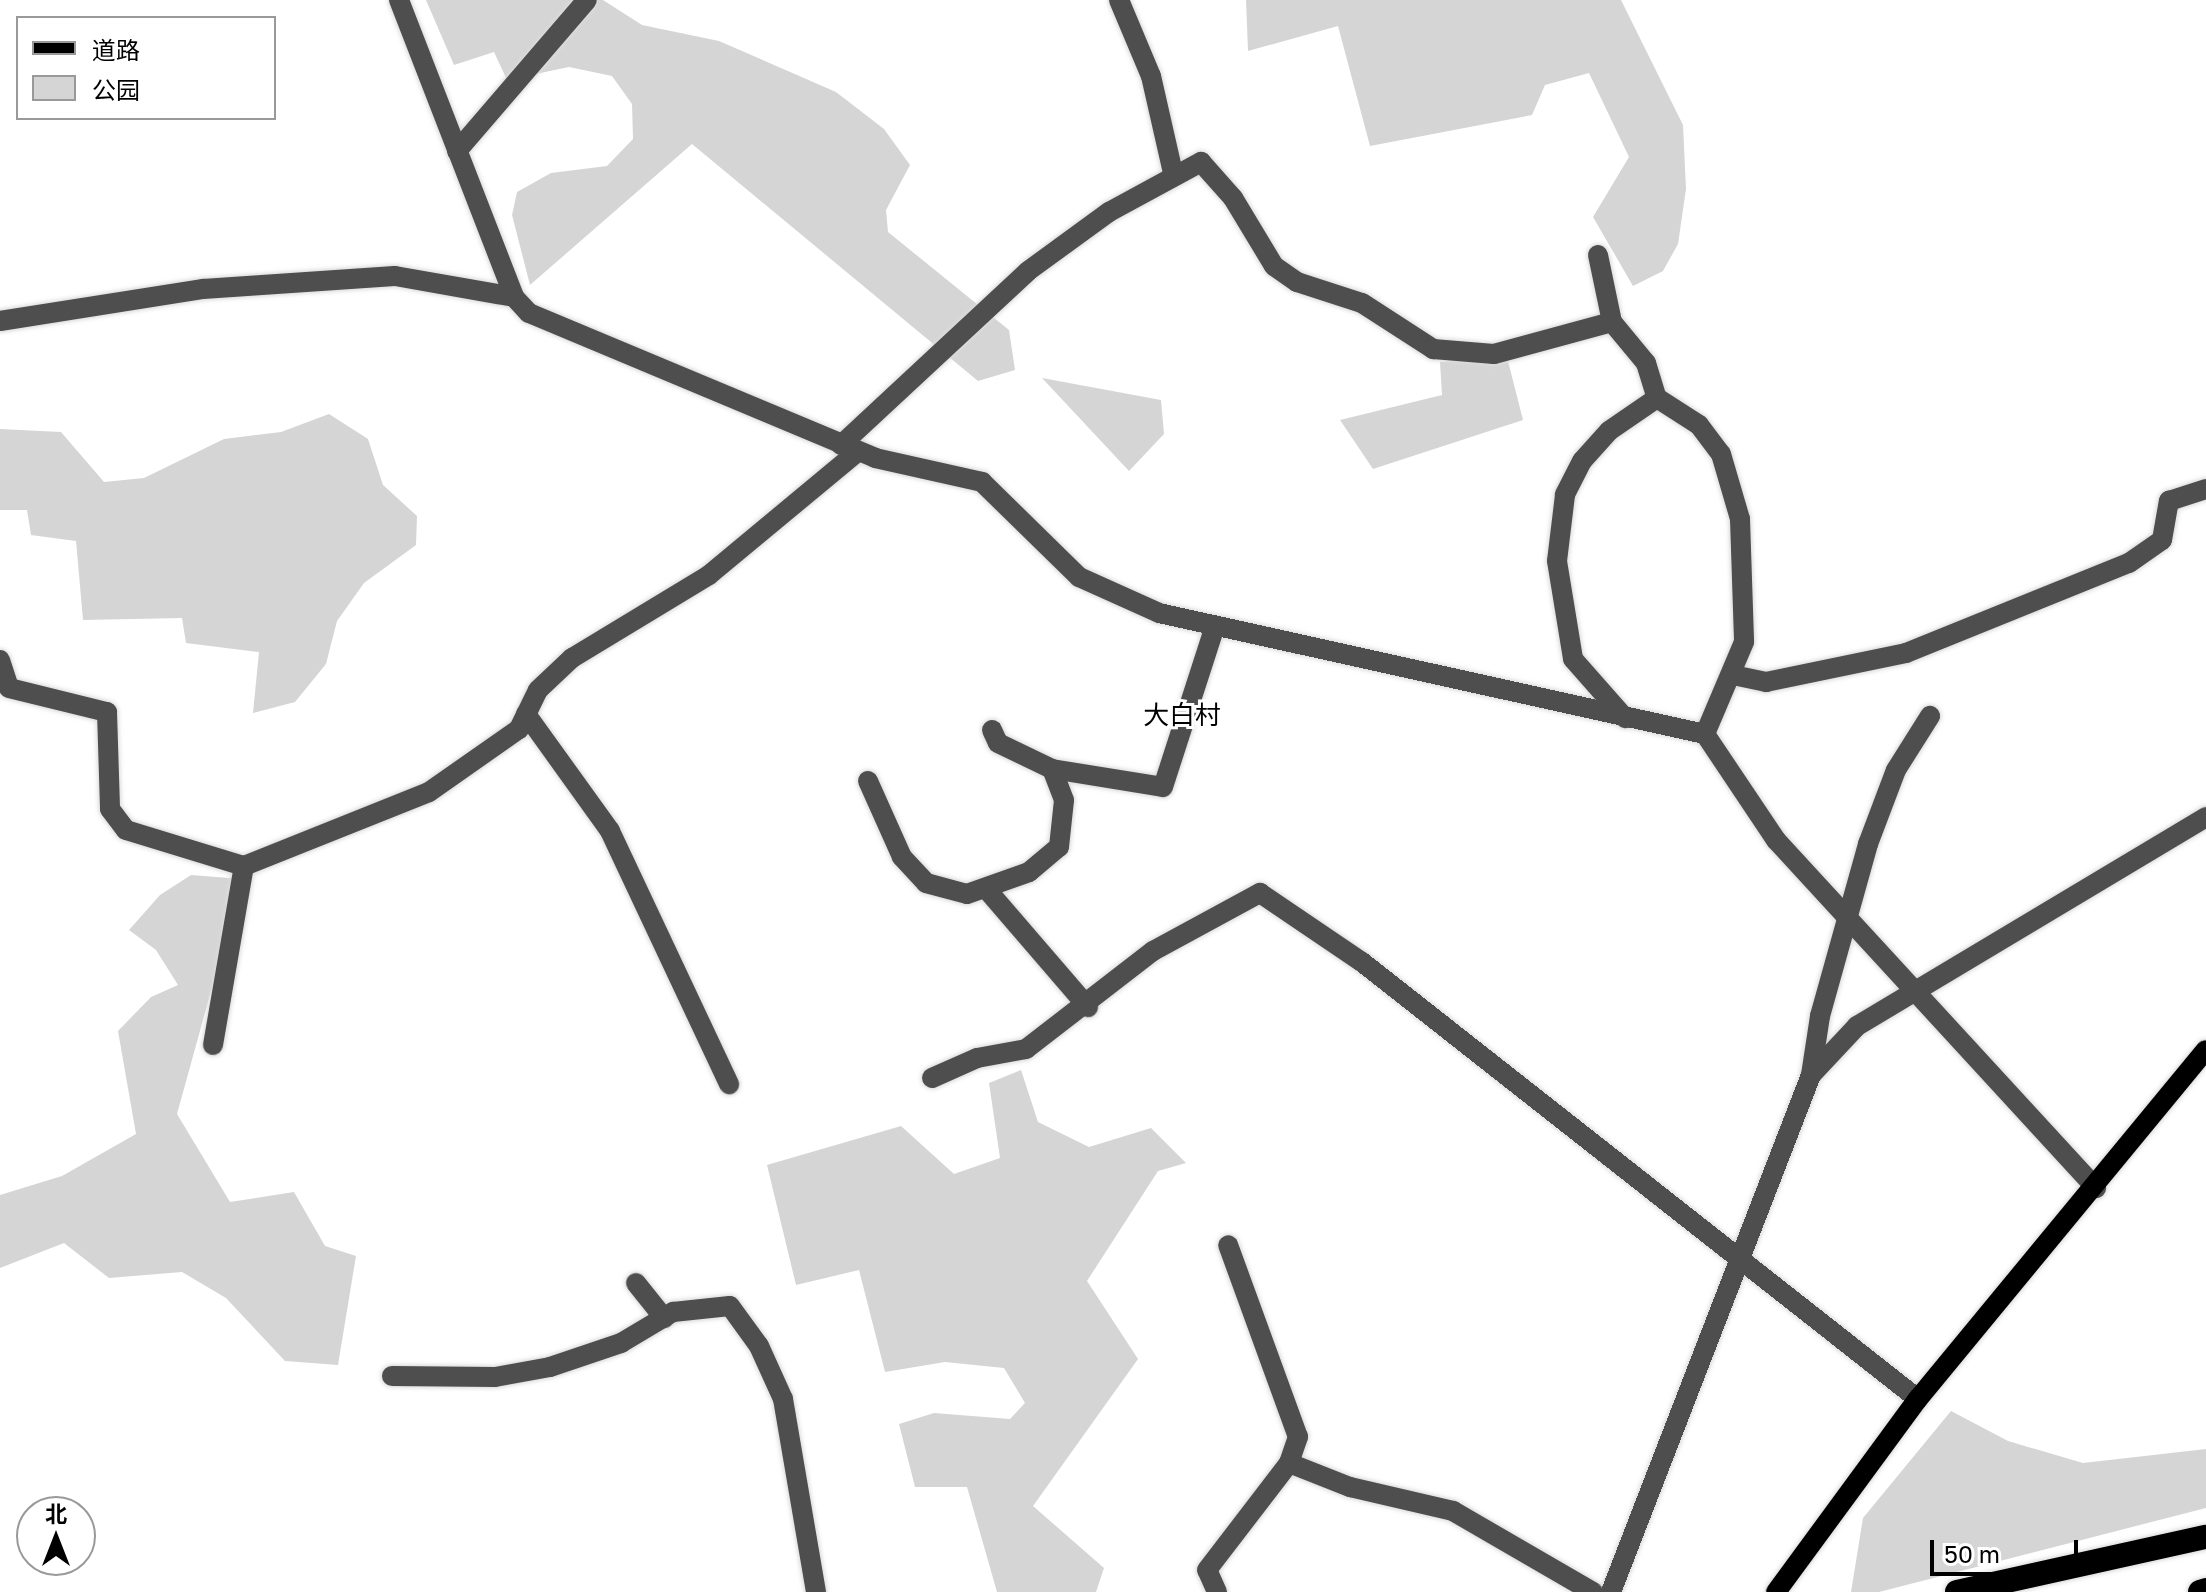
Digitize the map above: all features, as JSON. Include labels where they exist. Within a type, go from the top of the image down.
[{"type":"highway","points":[[1957,1592],[2206,1537]]},
{"type":"highway","points":[[2200,1592],[2206,1590]]},
{"type":"main road","points":[[1776,1592],[1918,1399],[2096,1188],[2206,1050]]},
{"type":"street","points":[[399,0],[514,297],[529,313],[849,448],[982,482],[1079,577],[1159,613],[1705,734],[1776,840],[2096,1188]]},
{"type":"street","points":[[457,151],[587,0]]},
{"type":"street","points":[[1119,0],[1151,76],[1173,173]]},
{"type":"street","points":[[0,660],[9,688],[107,712],[110,809],[126,830],[244,866],[429,792],[519,729],[538,690],[572,658],[709,575],[849,448],[1028,271],[1173,173],[1201,162],[1233,198],[1274,266],[1297,282],[1362,303],[1433,349],[1494,354],[1612,322]]},
{"type":"street","points":[[1598,255],[1612,322],[1646,363],[1657,398],[1699,425],[1732,482],[1745,577],[1744,642],[1733,675],[1705,734]]},
{"type":"street","points":[[0,321],[203,289],[395,276],[514,297]]},
{"type":"street","points":[[1625,718],[1573,659],[1562,622],[1558,524],[1582,461],[1609,431],[1657,398]]},
{"type":"street","points":[[1733,675],[1766,682],[1906,653],[2129,563],[2162,540],[2169,501],[2206,489]]},
{"type":"street","points":[[992,730],[998,743],[1052,769],[1163,787],[1215,626]]},
{"type":"street","points":[[526,714],[610,831],[729,1084]]},
{"type":"street","points":[[1611,1592],[1744,1259],[1811,1075],[1849,919],[1896,770],[1930,716]]},
{"type":"street","points":[[868,781],[902,857],[926,883],[945,893],[989,892],[1059,847],[1064,800],[1052,769]]},
{"type":"street","points":[[1811,1075],[1857,1026],[2206,817]]},
{"type":"street","points":[[213,1045],[244,866]]},
{"type":"street","points":[[989,892],[1088,1007]]},
{"type":"street","points":[[932,1078],[977,1058],[1026,1049],[1088,1007],[1153,951],[1260,893],[1338,944],[1744,1259],[1918,1399]]},
{"type":"street","points":[[1217,1592],[1207,1570],[1289,1463],[1298,1437],[1228,1245]]},
{"type":"street","points":[[636,1283],[664,1318]]},
{"type":"street","points":[[392,1376],[495,1377],[550,1367],[621,1343],[664,1318],[730,1306],[759,1346],[783,1399],[816,1592]]},
{"type":"street","points":[[1289,1463],[1350,1487],[1453,1511],[1593,1592]]},
{"type":"green space","points":[[426,0],[603,0],[642,25],[719,41],[836,92],[884,129],[910,165],[886,210],[888,232],[1009,330],[1015,370],[978,381],[692,144],[530,285],[512,215],[517,192],[551,173],[607,166],[633,139],[632,104],[612,76],[569,67],[507,80],[494,52],[454,65]]},
{"type":"green space","points":[[1246,0],[1621,0],[1683,125],[1686,189],[1678,244],[1663,271],[1633,286],[1593,217],[1629,157],[1589,73],[1545,85],[1532,115],[1370,146],[1338,26],[1248,51]]},
{"type":"green space","points":[[1507,357],[1523,420],[1373,469],[1340,420],[1442,395],[1440,362]]},
{"type":"green space","points":[[1042,378],[1161,400],[1164,434],[1129,471]]},
{"type":"green space","points":[[329,414],[368,439],[383,485],[417,516],[416,545],[364,583],[337,621],[326,664],[295,702],[253,713],[259,652],[186,643],[182,618],[83,620],[76,541],[31,535],[27,510],[0,510],[0,429],[61,432],[104,482],[144,478],[224,439],[281,432]]},
{"type":"green space","points":[[191,875],[242,879],[177,1114],[230,1202],[294,1192],[325,1246],[356,1256],[338,1365],[285,1361],[226,1298],[182,1272],[109,1278],[64,1243],[0,1268],[0,1195],[62,1176],[136,1134],[118,1031],[151,997],[178,985],[156,950],[129,930],[160,895]]},
{"type":"green space","points":[[1021,1070],[1038,1122],[1089,1147],[1151,1128],[1186,1163],[1158,1171],[1087,1281],[1138,1359],[1033,1506],[1104,1568],[1096,1592],[997,1592],[967,1487],[915,1487],[899,1424],[934,1413],[1010,1419],[1025,1403],[1004,1368],[945,1362],[885,1372],[859,1270],[796,1285],[767,1165],[901,1126],[954,1174],[1000,1158],[989,1083]]},
{"type":"green space","points":[[1951,1411],[2008,1441],[2083,1463],[2206,1449],[2206,1508],[1879,1592],[1851,1592],[1863,1518]]},
{"type":"district","name":"大白村","points":[[1182,715]]}]
